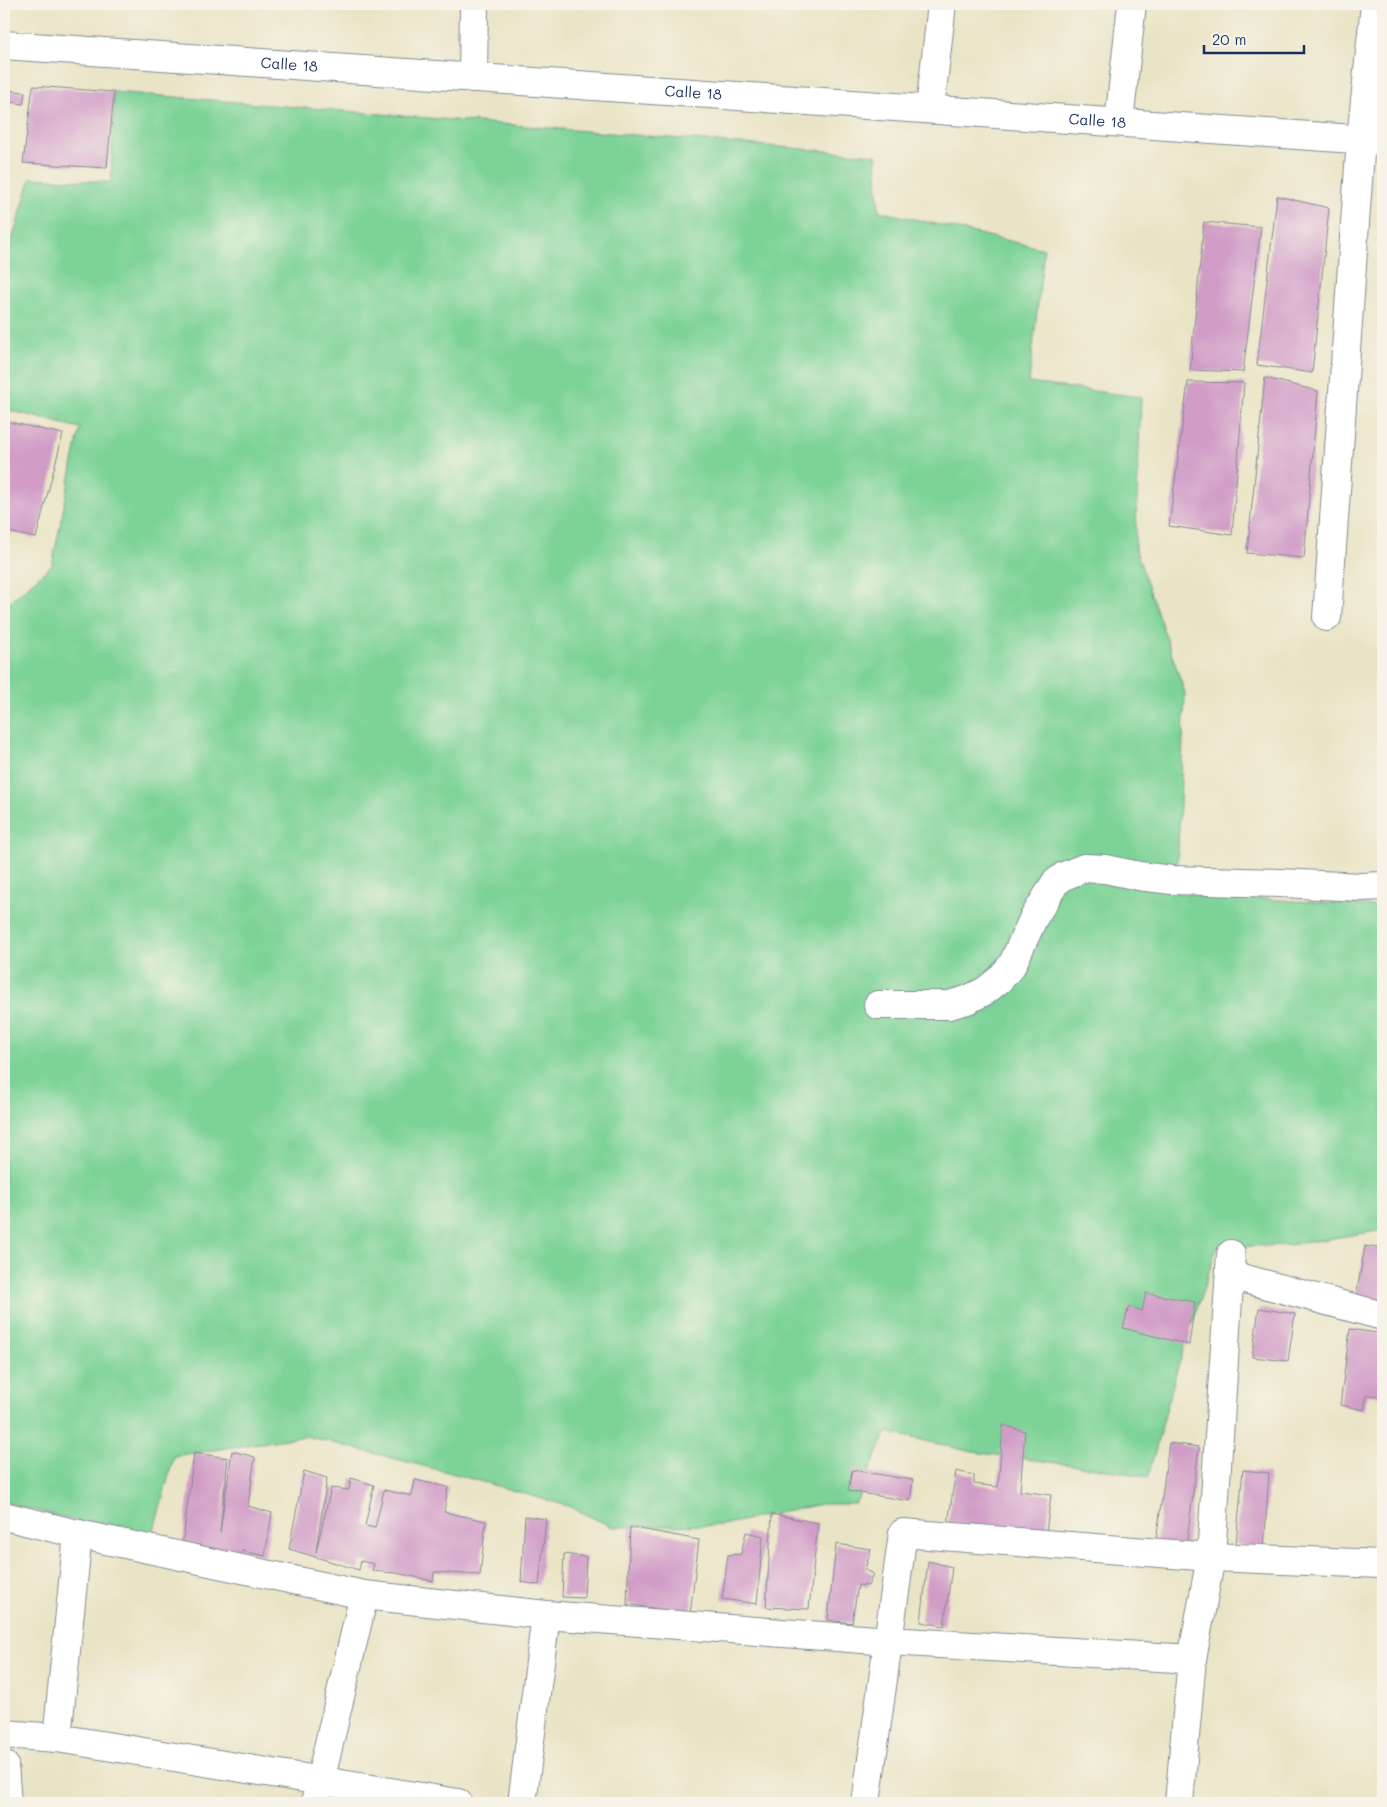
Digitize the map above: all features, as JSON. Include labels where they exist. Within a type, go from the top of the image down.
[{"type":"street","points":[[473,78],[474,4]]},
{"type":"street","points":[[930,109],[942,4]]},
{"type":"street","points":[[1119,122],[1132,4]]},
{"type":"street","points":[[1327,617],[1372,140],[1375,4]]},
{"type":"street","name":"Calle 18","points":[[4,45],[1372,140]]},
{"type":"street","points":[[878,1005],[949,1005],[968,1000],[985,992],[1012,965],[1033,919],[1055,883],[1064,876],[1084,868],[1105,869],[1172,880],[1361,887],[1383,886]]},
{"type":"street","points":[[1179,1803],[1192,1659],[1210,1557],[1230,1265],[1383,1316]]},
{"type":"street","points":[[4,1516],[78,1534],[364,1595],[546,1615],[889,1641],[1192,1659]]},
{"type":"street","points":[[866,1803],[903,1533],[1210,1557],[1381,1564]]},
{"type":"street","points":[[57,1738],[78,1534]]},
{"type":"street","points":[[318,1793],[364,1595]]},
{"type":"street","points":[[522,1803],[546,1615]]},
{"type":"street","points":[[4,1734],[57,1738],[318,1793],[458,1803]]},
{"type":"street","points":[[4,1765],[7,1803]]},
{"type":"green space","points":[[114,92],[876,155],[879,211],[1044,249],[1029,383],[1141,397],[1135,548],[1185,693],[1176,893],[1383,907],[1383,1230],[1290,1245],[1217,1247],[1177,1370],[1148,1477],[973,1452],[887,1432],[855,1504],[821,1504],[722,1525],[612,1527],[568,1506],[451,1473],[306,1436],[174,1456],[151,1541],[4,1502],[4,607],[52,565],[80,428],[4,409],[4,266],[31,178],[111,182]]},
{"type":"building","points":[[33,86],[114,92],[107,168],[23,163]]},
{"type":"building","points":[[4,90],[25,92],[23,104],[4,101]]},
{"type":"building","points":[[1277,196],[1329,208],[1312,373],[1257,365]]},
{"type":"building","points":[[1204,222],[1261,227],[1243,372],[1190,370]]},
{"type":"building","points":[[1265,378],[1318,391],[1304,558],[1247,553]]},
{"type":"building","points":[[1188,382],[1244,383],[1232,535],[1169,526]]},
{"type":"building","points":[[4,421],[63,434],[36,538],[4,531]]},
{"type":"building","points":[[1365,1246],[1383,1249],[1383,1300],[1356,1297]]},
{"type":"building","points":[[1146,1293],[1195,1302],[1189,1345],[1123,1328],[1129,1306],[1142,1311]]},
{"type":"building","points":[[1259,1308],[1295,1314],[1288,1361],[1252,1357]]},
{"type":"building","points":[[1350,1329],[1383,1334],[1383,1396],[1367,1395],[1364,1410],[1340,1405]]},
{"type":"building","points":[[1003,1425],[1025,1431],[1020,1491],[1051,1495],[1045,1539],[948,1523],[956,1471],[974,1475],[974,1484],[998,1487]]},
{"type":"building","points":[[1169,1443],[1199,1447],[1186,1548],[1156,1543]]},
{"type":"building","points":[[232,1451],[255,1457],[248,1506],[272,1513],[265,1556],[242,1551],[241,1559],[182,1547],[194,1453],[228,1458],[220,1532]]},
{"type":"building","points":[[852,1470],[913,1480],[910,1501],[848,1491]]},
{"type":"building","points":[[1243,1470],[1269,1473],[1264,1549],[1236,1544]]},
{"type":"building","points":[[304,1471],[327,1478],[316,1552],[331,1488],[349,1490],[351,1478],[374,1485],[365,1526],[375,1528],[384,1490],[412,1496],[415,1480],[448,1487],[444,1512],[486,1521],[480,1575],[434,1572],[433,1581],[396,1573],[372,1571],[374,1564],[361,1561],[359,1570],[289,1549]]},
{"type":"building","points":[[772,1514],[818,1523],[809,1609],[766,1607]]},
{"type":"building","points":[[525,1516],[546,1519],[539,1585],[521,1582]]},
{"type":"building","points":[[630,1527],[699,1540],[690,1614],[627,1604]]},
{"type":"building","points":[[746,1532],[763,1536],[757,1604],[722,1599],[728,1555],[741,1554]]},
{"type":"building","points":[[836,1544],[871,1549],[865,1570],[873,1574],[868,1586],[858,1585],[852,1623],[828,1620]]},
{"type":"building","points":[[564,1554],[586,1557],[584,1598],[562,1597]]},
{"type":"building","points":[[928,1561],[952,1567],[944,1626],[921,1622]]}]
